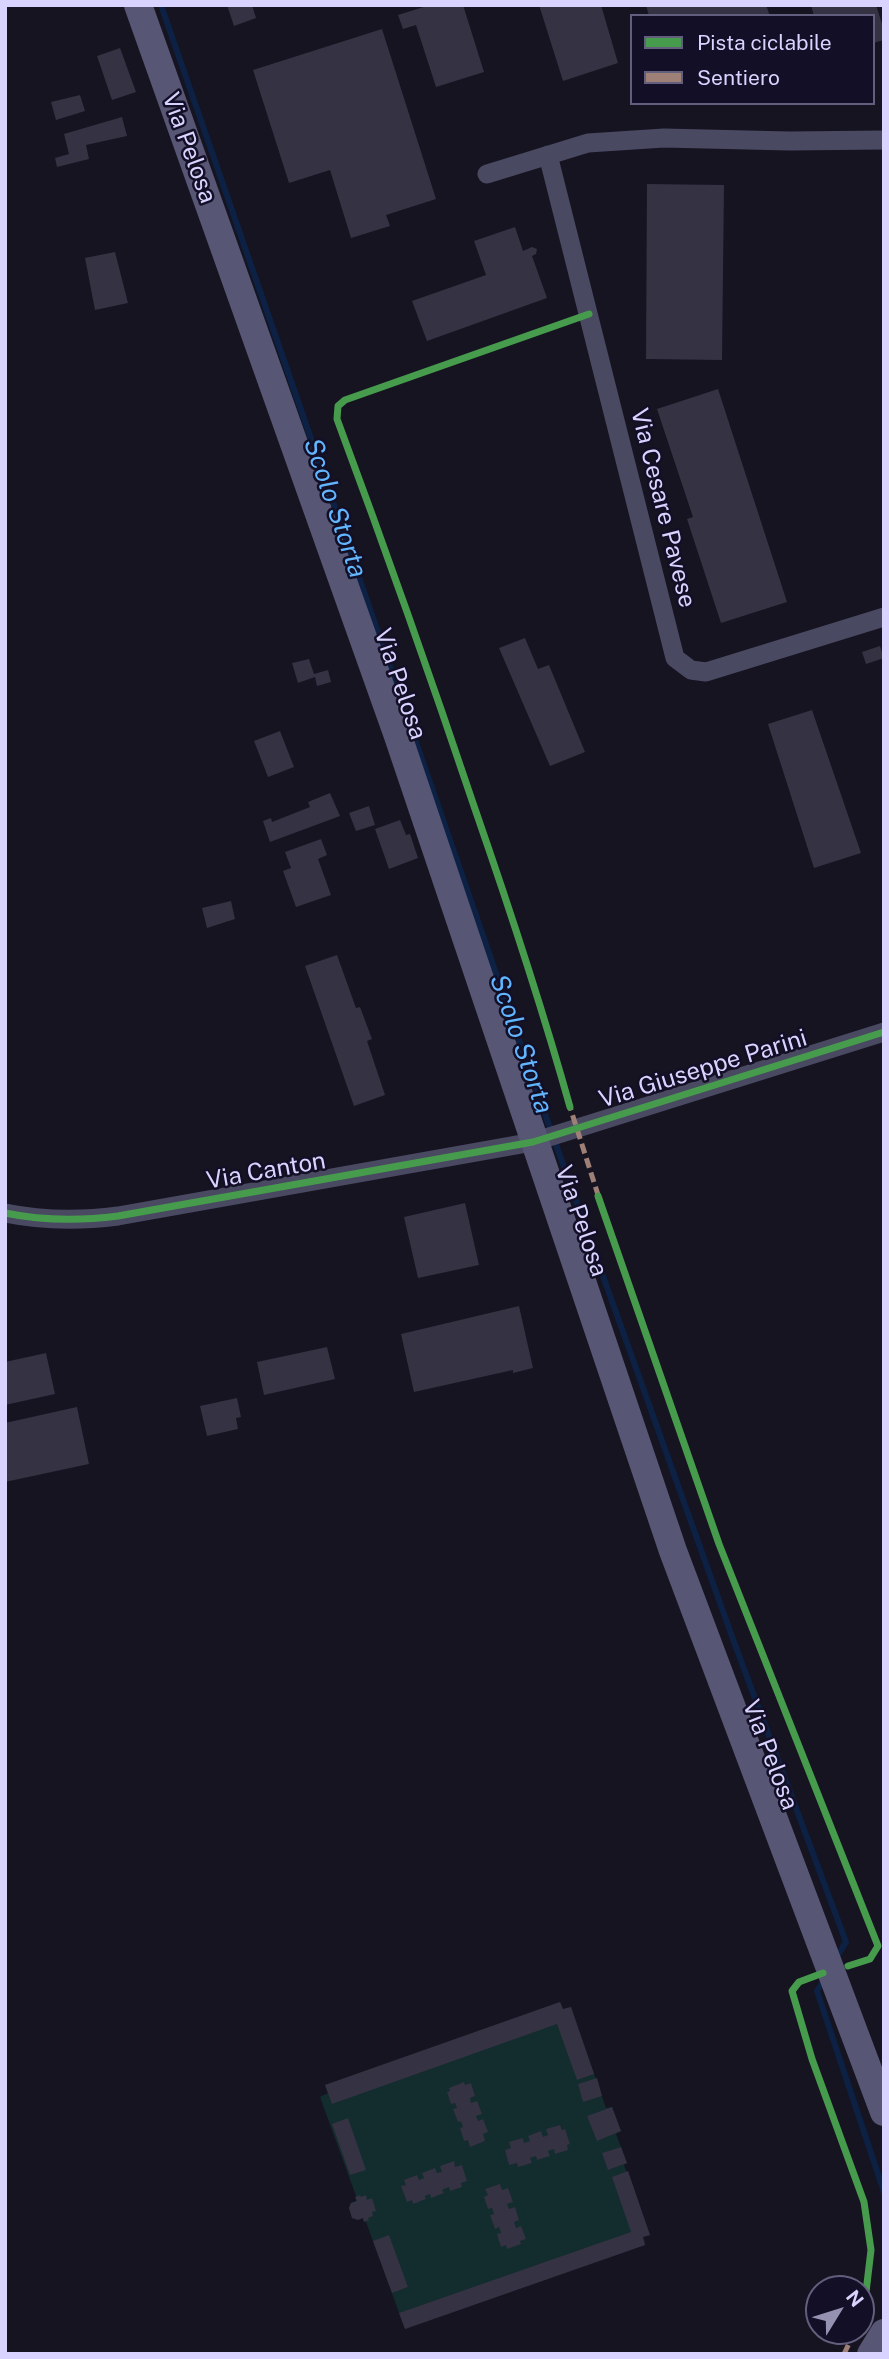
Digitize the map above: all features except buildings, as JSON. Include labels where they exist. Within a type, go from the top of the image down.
[{"type":"main road","name":"Via Pelosa","points":[[138,5],[389,709],[538,1141],[673,1551],[884,2112]]},
{"type":"main road","points":[[871,2354],[884,2333]]},
{"type":"street","points":[[487,174],[588,143],[664,138],[884,140]]},
{"type":"street","name":"Via Cesare Pavese","points":[[548,155],[675,658],[691,670],[706,672],[884,617]]},
{"type":"street","name":"Via Giuseppe Parini","points":[[538,1141],[884,1032]]},
{"type":"street","name":"Via Canton","points":[[5,1213],[47,1220],[118,1216],[538,1141]]},
{"type":"green space","points":[[560,2002],[563,2009],[571,2007],[606,2108],[612,2107],[621,2131],[616,2134],[627,2163],[624,2165],[650,2235],[643,2237],[645,2245],[405,2329],[366,2222],[362,2218],[352,2218],[349,2208],[351,2203],[356,2201],[356,2196],[320,2097],[328,2093],[325,2085]]},
{"type":"waterway","name":"Scolo Storta","points":[[161,5],[535,1086],[734,1642],[846,1942],[836,1958]]},
{"type":"waterway","name":"Scolo Storta","points":[[824,1980],[817,1991],[884,2192]]},
{"type":"marked path","points":[[568,1101],[600,1201]]},
{"type":"marked path","points":[[844,2354],[848,2345]]},
{"type":"cycle path","points":[[570,1107],[500,883],[408,613],[337,419],[338,406],[345,400],[589,314]]},
{"type":"cycle path","points":[[5,1213],[62,1219],[118,1216],[533,1142],[884,1032]]},
{"type":"cycle path","points":[[598,1196],[719,1544],[878,1946],[870,1959],[848,1966]]},
{"type":"cycle path","points":[[823,1973],[799,1982],[792,1991],[812,2059],[864,2202],[871,2250],[868,2275]]}]
